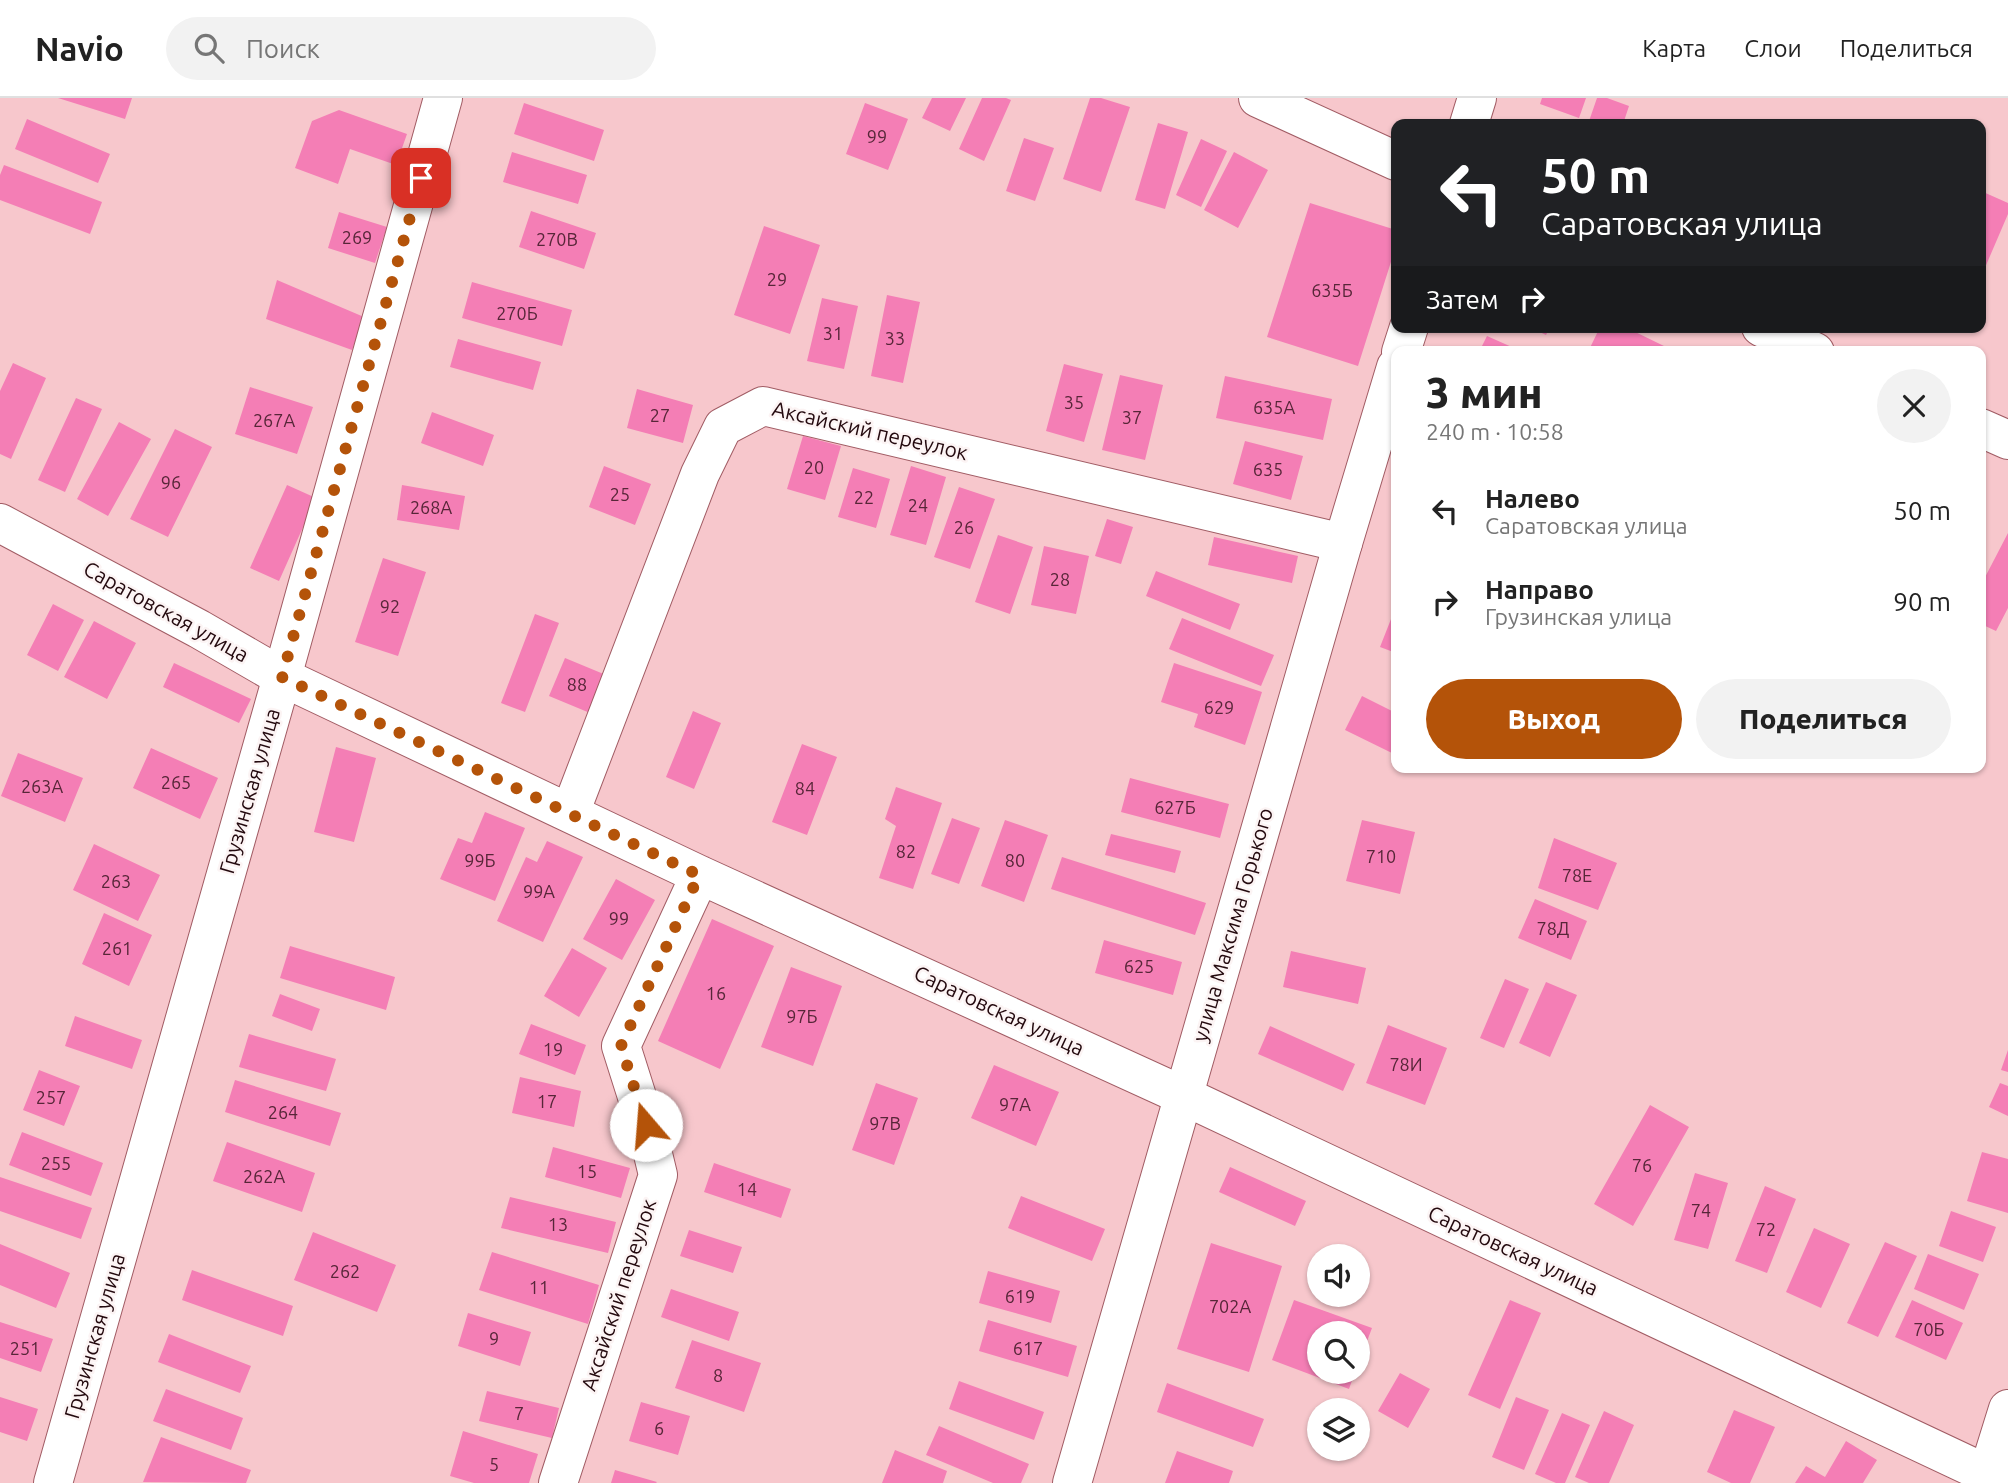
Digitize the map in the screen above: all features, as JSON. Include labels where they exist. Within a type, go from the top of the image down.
[{"type":"street","name":"Грузинская улица","points":[[53,1483],[443,98]]},
{"type":"street","points":[[1258,98],[1391,159]]},
{"type":"street","points":[[1471,119],[1477,98]]},
{"type":"street","points":[[1774,333],[1802,346]]},
{"type":"street","name":"улица Максима Горького","points":[[1072,1483],[1391,384]]},
{"type":"street","name":"Аксайский переулок","points":[[570,813],[700,474],[723,427],[764,406],[1343,543]]},
{"type":"street","points":[[1986,430],[2008,440]]},
{"type":"street","name":"Саратовская улица","points":[[0,523],[199,629],[282,677],[699,875],[1184,1096],[1993,1480]]},
{"type":"street","name":"Аксайский переулок","points":[[558,1483],[658,1175],[646,1125],[621,1046],[699,875]]},
{"type":"street","points":[[1993,1480],[2008,1409]]},
{"type":"building","points":[[58,98],[132,98],[125,119]]},
{"type":"building","points":[[932,98],[966,98],[950,131],[922,118]]},
{"type":"building","points":[[982,98],[1011,100],[984,161],[959,149]]},
{"type":"building","points":[[1090,98],[1101,98],[1130,107],[1101,192],[1063,179]]},
{"type":"building","points":[[1542,98],[1586,98],[1579,118],[1540,104]]},
{"type":"building","points":[[1597,98],[1607,98],[1629,106],[1625,119],[1590,119]]},
{"type":"building","points":[[524,103],[604,130],[594,161],[514,134]]},
{"type":"building","points":[[865,103],[908,119],[888,170],[846,154]]},
{"type":"building","points":[[339,110],[407,134],[396,165],[350,149],[338,184],[295,168],[312,121]]},
{"type":"building","points":[[27,119],[110,154],[98,183],[15,149]]},
{"type":"building","points":[[1158,123],[1188,132],[1165,209],[1135,200]]},
{"type":"building","points":[[1024,138],[1054,148],[1035,201],[1006,191]]},
{"type":"building","points":[[1201,139],[1227,151],[1201,207],[1176,195]]},
{"type":"building","points":[[512,152],[587,175],[578,204],[503,182]]},
{"type":"building","points":[[1234,152],[1268,170],[1238,228],[1204,210]]},
{"type":"building","points":[[4,165],[102,202],[90,234],[0,200],[0,175]]},
{"type":"building","points":[[1986,193],[2008,203],[2008,214],[1986,265]]},
{"type":"building","points":[[1310,203],[1391,228],[1391,262],[1358,366],[1267,337]]},
{"type":"building","points":[[531,211],[596,233],[584,269],[519,247]]},
{"type":"building","points":[[339,212],[387,227],[375,263],[328,248]]},
{"type":"building","points":[[764,226],[820,245],[790,334],[734,315]]},
{"type":"building","points":[[277,280],[364,317],[352,350],[266,319]]},
{"type":"building","points":[[472,282],[572,310],[562,346],[462,318]]},
{"type":"building","points":[[887,295],[920,302],[903,383],[871,376]]},
{"type":"building","points":[[822,298],[858,306],[844,369],[807,361]]},
{"type":"building","points":[[1597,333],[1637,333],[1664,346],[1591,346]]},
{"type":"building","points":[[1487,336],[1510,346],[1482,346]]},
{"type":"building","points":[[458,339],[541,362],[533,390],[450,367]]},
{"type":"building","points":[[13,363],[46,378],[11,459],[0,454],[0,391]]},
{"type":"building","points":[[1064,364],[1103,374],[1084,442],[1046,431]]},
{"type":"building","points":[[1120,375],[1163,385],[1145,460],[1102,450]]},
{"type":"building","points":[[1225,376],[1332,399],[1323,440],[1216,418]]},
{"type":"building","points":[[250,387],[313,407],[297,454],[235,434]]},
{"type":"building","points":[[637,389],[693,405],[683,443],[627,428]]},
{"type":"building","points":[[76,398],[102,409],[65,492],[38,480]]},
{"type":"building","points":[[432,412],[494,435],[483,466],[421,443]]},
{"type":"building","points":[[119,422],[151,439],[108,516],[77,499]]},
{"type":"building","points":[[175,429],[212,447],[168,537],[130,519]]},
{"type":"building","points":[[803,436],[841,446],[825,500],[787,489]]},
{"type":"building","points":[[1245,441],[1303,456],[1291,500],[1233,484]]},
{"type":"building","points":[[604,466],[651,484],[635,525],[589,507]]},
{"type":"building","points":[[911,466],[946,477],[926,545],[890,535]]},
{"type":"building","points":[[853,468],[890,479],[876,528],[838,517]]},
{"type":"building","points":[[287,485],[316,498],[279,581],[250,568]]},
{"type":"building","points":[[402,485],[465,496],[459,530],[397,520]]},
{"type":"building","points":[[959,487],[995,499],[970,569],[934,557]]},
{"type":"building","points":[[1107,519],[1133,527],[1121,564],[1095,556]]},
{"type":"building","points":[[2008,533],[2008,608],[1996,631],[1986,626],[1986,575]]},
{"type":"building","points":[[998,535],[1033,547],[1010,614],[975,602]]},
{"type":"building","points":[[1214,537],[1298,556],[1292,583],[1208,565]]},
{"type":"building","points":[[1044,546],[1089,556],[1076,614],[1031,605]]},
{"type":"building","points":[[383,558],[426,572],[398,656],[355,642]]},
{"type":"building","points":[[1156,571],[1240,604],[1230,630],[1146,596]]},
{"type":"building","points":[[53,604],[84,620],[58,671],[27,655]]},
{"type":"building","points":[[535,614],[559,623],[525,712],[501,703]]},
{"type":"building","points":[[1182,618],[1274,655],[1261,686],[1169,649]]},
{"type":"building","points":[[1391,619],[1391,651],[1380,647]]},
{"type":"building","points":[[94,621],[136,643],[107,699],[64,677]]},
{"type":"building","points":[[565,658],[606,675],[590,713],[549,696]]},
{"type":"building","points":[[174,663],[251,699],[239,723],[163,687]]},
{"type":"building","points":[[1174,663],[1262,692],[1245,745],[1194,727],[1198,714],[1161,702]]},
{"type":"building","points":[[1362,696],[1391,710],[1391,753],[1345,730]]},
{"type":"building","points":[[693,711],[721,723],[694,789],[666,777]]},
{"type":"building","points":[[802,744],[837,757],[807,835],[772,822]]},
{"type":"building","points":[[336,747],[376,758],[354,842],[314,832]]},
{"type":"building","points":[[151,748],[218,778],[200,819],[133,788]]},
{"type":"building","points":[[18,753],[83,778],[65,822],[1,796]]},
{"type":"building","points":[[1130,778],[1229,804],[1220,838],[1121,812]]},
{"type":"building","points":[[896,787],[942,803],[913,889],[879,878],[896,826],[885,819]]},
{"type":"building","points":[[485,812],[525,828],[495,901],[440,879],[458,838],[472,843]]},
{"type":"building","points":[[952,818],[980,828],[959,884],[931,874]]},
{"type":"building","points":[[1005,820],[1048,835],[1024,902],[981,886]]},
{"type":"building","points":[[1362,820],[1415,832],[1400,894],[1346,881]]},
{"type":"building","points":[[1111,834],[1181,851],[1175,873],[1105,855]]},
{"type":"building","points":[[1554,838],[1617,863],[1598,910],[1538,888]]},
{"type":"building","points":[[547,841],[583,857],[543,942],[497,921],[526,857],[537,862]]},
{"type":"building","points":[[94,844],[160,875],[138,921],[73,890]]},
{"type":"building","points":[[1062,857],[1206,903],[1195,935],[1051,889]]},
{"type":"building","points":[[616,879],[655,900],[622,960],[583,939]]},
{"type":"building","points":[[1535,899],[1587,921],[1571,960],[1518,938]]},
{"type":"building","points":[[104,913],[152,935],[129,986],[82,964]]},
{"type":"building","points":[[712,919],[774,946],[720,1069],[658,1041]]},
{"type":"building","points":[[1104,940],[1182,962],[1173,995],[1095,973]]},
{"type":"building","points":[[290,946],[395,977],[386,1010],[280,978]]},
{"type":"building","points":[[572,948],[607,968],[579,1017],[544,996]]},
{"type":"building","points":[[1291,951],[1366,968],[1358,1004],[1283,987]]},
{"type":"building","points":[[791,967],[842,986],[813,1066],[761,1047]]},
{"type":"building","points":[[1505,979],[1529,989],[1504,1048],[1480,1038]]},
{"type":"building","points":[[1546,982],[1577,995],[1550,1057],[1519,1043]]},
{"type":"building","points":[[280,994],[320,1009],[312,1031],[272,1016]]},
{"type":"building","points":[[75,1016],[142,1040],[132,1069],[65,1046]]},
{"type":"building","points":[[531,1024],[586,1045],[575,1075],[519,1054]]},
{"type":"building","points":[[1388,1025],[1447,1048],[1425,1105],[1366,1083]]},
{"type":"building","points":[[1270,1026],[1355,1064],[1343,1091],[1258,1054]]},
{"type":"building","points":[[249,1034],[336,1059],[326,1091],[239,1067]]},
{"type":"building","points":[[2008,1050],[2008,1072],[2001,1070]]},
{"type":"building","points":[[994,1065],[1059,1092],[1036,1146],[971,1118]]},
{"type":"building","points":[[39,1070],[80,1086],[64,1126],[23,1110]]},
{"type":"building","points":[[520,1077],[581,1091],[574,1127],[512,1113]]},
{"type":"building","points":[[235,1080],[341,1113],[330,1146],[225,1112]]},
{"type":"building","points":[[876,1083],[918,1098],[894,1165],[852,1150]]},
{"type":"building","points":[[2000,1083],[2008,1086],[2008,1116],[1989,1107]]},
{"type":"building","points":[[1650,1105],[1689,1127],[1633,1226],[1594,1204]]},
{"type":"building","points":[[22,1132],[103,1163],[91,1196],[9,1165]]},
{"type":"building","points":[[227,1142],[315,1173],[302,1212],[213,1181]]},
{"type":"building","points":[[553,1147],[630,1168],[621,1198],[545,1177]]},
{"type":"building","points":[[1982,1152],[2008,1159],[2008,1213],[1967,1201]]},
{"type":"building","points":[[714,1163],[791,1189],[781,1218],[704,1192]]},
{"type":"building","points":[[1230,1167],[1306,1201],[1295,1226],[1219,1192]]},
{"type":"building","points":[[1695,1173],[1728,1183],[1708,1249],[1674,1240]]},
{"type":"building","points":[[0,1177],[92,1208],[81,1239],[0,1211]]},
{"type":"building","points":[[1765,1186],[1796,1199],[1767,1273],[1735,1261]]},
{"type":"building","points":[[1021,1196],[1105,1229],[1092,1261],[1008,1228]]},
{"type":"building","points":[[510,1197],[616,1222],[608,1253],[501,1228]]},
{"type":"building","points":[[1951,1211],[1996,1227],[1983,1262],[1939,1246]]},
{"type":"building","points":[[1814,1228],[1850,1244],[1821,1308],[1786,1292]]},
{"type":"building","points":[[689,1230],[742,1247],[733,1273],[680,1256]]},
{"type":"building","points":[[313,1232],[396,1265],[377,1312],[294,1280]]},
{"type":"building","points":[[1885,1242],[1917,1256],[1878,1337],[1847,1323]]},
{"type":"building","points":[[1211,1243],[1282,1266],[1249,1372],[1177,1349]]},
{"type":"building","points":[[0,1244],[70,1273],[56,1308],[0,1285]]},
{"type":"building","points":[[492,1252],[599,1285],[588,1324],[479,1290]]},
{"type":"building","points":[[1928,1254],[1979,1274],[1964,1310],[1914,1289]]},
{"type":"building","points":[[192,1270],[293,1306],[283,1336],[182,1300]]},
{"type":"building","points":[[988,1271],[1060,1291],[1051,1323],[979,1303]]},
{"type":"building","points":[[671,1289],[739,1312],[729,1341],[661,1317]]},
{"type":"building","points":[[1294,1300],[1307,1307],[1352,1321],[1307,1321],[1307,1373],[1272,1360]]},
{"type":"building","points":[[1510,1300],[1541,1313],[1500,1409],[1468,1395]]},
{"type":"building","points":[[1912,1300],[1963,1323],[1946,1360],[1895,1337]]},
{"type":"building","points":[[468,1313],[531,1332],[520,1366],[458,1346]]},
{"type":"building","points":[[988,1320],[1077,1346],[1068,1377],[979,1351]]},
{"type":"building","points":[[0,1322],[53,1339],[41,1372],[0,1358]]},
{"type":"building","points":[[169,1334],[251,1366],[240,1393],[158,1362]]},
{"type":"building","points":[[692,1340],[761,1363],[744,1412],[675,1388]]},
{"type":"building","points":[[1400,1373],[1430,1389],[1408,1428],[1378,1411]]},
{"type":"building","points":[[959,1381],[1044,1412],[1034,1440],[949,1409]]},
{"type":"building","points":[[1167,1383],[1264,1419],[1253,1447],[1157,1412]]},
{"type":"building","points":[[1336,1384],[1351,1384],[1349,1389]]},
{"type":"building","points":[[166,1389],[243,1418],[231,1450],[153,1421]]},
{"type":"building","points":[[487,1391],[559,1408],[552,1438],[479,1421]]},
{"type":"building","points":[[0,1397],[38,1409],[27,1441],[0,1432]]},
{"type":"building","points":[[1516,1397],[1549,1410],[1524,1470],[1492,1457]]},
{"type":"building","points":[[641,1402],[690,1416],[678,1455],[629,1441]]},
{"type":"building","points":[[1734,1410],[1775,1427],[1750,1483],[1731,1483],[1707,1472]]},
{"type":"building","points":[[1604,1411],[1634,1425],[1609,1483],[1589,1483],[1575,1477]]},
{"type":"building","points":[[1562,1413],[1590,1425],[1565,1483],[1556,1483],[1535,1474]]},
{"type":"building","points":[[939,1426],[1029,1464],[1021,1483],[993,1483],[926,1455]]},
{"type":"building","points":[[463,1431],[538,1454],[529,1483],[474,1483],[450,1476]]},
{"type":"building","points":[[161,1437],[251,1470],[246,1483],[143,1482]]},
{"type":"building","points":[[1846,1441],[1877,1460],[1863,1483],[1795,1483],[1806,1466],[1825,1477]]},
{"type":"building","points":[[895,1450],[947,1471],[943,1483],[882,1483]]},
{"type":"building","points":[[1177,1451],[1233,1471],[1229,1483],[1165,1483]]},
{"type":"building","points":[[615,1470],[657,1482],[611,1483]]},
{"type":"route","points":[[421,178],[282,677],[699,875],[621,1046],[646,1125]]}]
